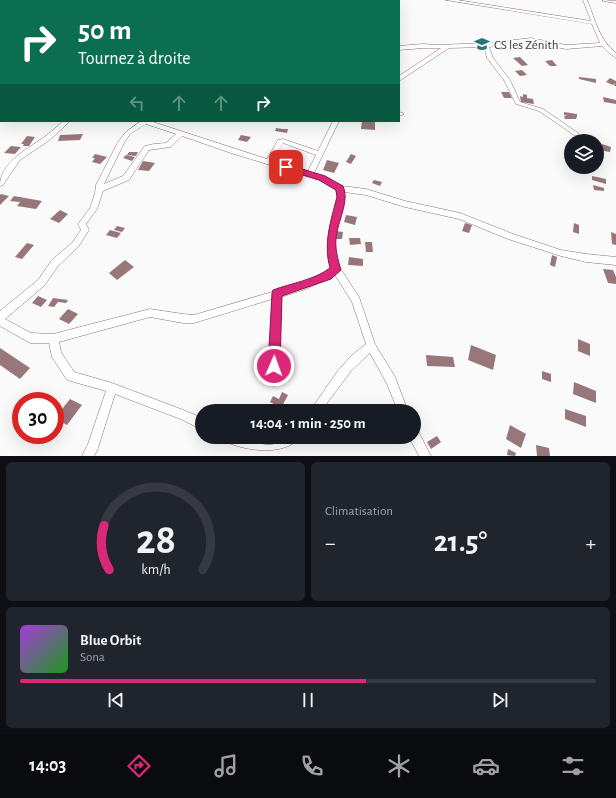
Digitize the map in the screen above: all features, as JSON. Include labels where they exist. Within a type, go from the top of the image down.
[{"type":"street","points":[[448,0],[594,23]]},
{"type":"street","points":[[586,0],[603,44],[616,56]]},
{"type":"street","points":[[605,0],[616,2]]},
{"type":"street","points":[[400,48],[423,46],[486,46],[531,40],[566,47],[603,44]]},
{"type":"street","points":[[486,46],[490,58],[507,80],[518,103],[541,110],[576,134]]},
{"type":"street","points":[[400,78],[448,47]]},
{"type":"street","points":[[0,183],[18,158],[48,137],[66,122]]},
{"type":"street","points":[[0,317],[41,283],[55,263],[74,245],[85,230],[82,224],[93,209],[106,171],[128,133],[144,122]]},
{"type":"street","points":[[148,122],[233,151],[322,178],[340,188],[366,192],[405,204],[460,216],[511,237],[561,253],[586,258],[616,261]]},
{"type":"street","points":[[310,174],[335,122]]},
{"type":"street","points":[[100,189],[126,178],[147,148],[168,145],[181,133]]},
{"type":"street","points":[[269,161],[280,142],[319,154]]},
{"type":"street","points":[[340,188],[341,197],[331,239],[332,258],[336,270],[356,300],[371,346],[391,382],[400,404]]},
{"type":"street","points":[[0,321],[30,338],[52,338],[150,313],[165,314],[183,320],[194,319],[309,284],[336,270]]},
{"type":"street","points":[[274,381],[277,293]]},
{"type":"street","points":[[52,338],[56,354],[71,376],[112,388],[195,420]]},
{"type":"street","points":[[320,404],[337,380],[363,352],[371,346]]},
{"type":"street","points":[[88,456],[112,388]]},
{"type":"street","points":[[241,444],[255,452],[271,453],[283,449],[288,444]]},
{"type":"street","points":[[418,444],[424,456]]},
{"type":"building","points":[[520,57],[528,65],[522,66],[513,58]]},
{"type":"building","points":[[552,60],[557,66],[550,66],[545,61]]},
{"type":"building","points":[[522,70],[527,75],[520,76],[515,71]]},
{"type":"building","points":[[579,77],[596,79],[596,83],[579,79]]},
{"type":"building","points":[[610,78],[616,81],[616,86],[614,86],[615,83],[613,85],[606,82]]},
{"type":"building","points":[[501,92],[509,92],[512,98],[504,98]]},
{"type":"building","points":[[523,94],[527,95],[527,98],[533,99],[534,104],[521,102],[520,96],[523,97]]},
{"type":"building","points":[[603,97],[616,100],[616,104],[604,102]]},
{"type":"building","points":[[564,112],[577,114],[577,118],[565,119],[564,116],[568,116],[564,115]]},
{"type":"building","points":[[362,122],[375,122],[375,130],[361,129]]},
{"type":"building","points":[[276,128],[288,129],[287,133],[275,131]]},
{"type":"building","points":[[83,134],[80,140],[58,141],[60,135]]},
{"type":"building","points":[[241,135],[251,137],[247,142],[238,140]]},
{"type":"building","points":[[27,136],[35,137],[29,146],[23,146],[24,144],[21,144]]},
{"type":"building","points":[[604,145],[611,147],[610,152],[604,151]]},
{"type":"building","points":[[11,146],[21,147],[15,154],[4,153]]},
{"type":"building","points":[[129,152],[138,152],[136,156],[127,155]]},
{"type":"building","points":[[95,154],[107,157],[100,164],[92,162],[95,158],[92,158]]},
{"type":"building","points":[[351,154],[356,156],[351,164],[346,162]]},
{"type":"building","points":[[126,155],[135,157],[132,161],[123,158]]},
{"type":"building","points":[[327,160],[339,163],[334,173],[323,170]]},
{"type":"building","points":[[143,161],[155,163],[149,171],[138,170]]},
{"type":"building","points":[[592,176],[606,179],[606,184],[592,180]]},
{"type":"building","points":[[374,180],[382,182],[380,186],[372,183]]},
{"type":"building","points":[[593,185],[604,188],[604,191],[594,190]]},
{"type":"building","points":[[0,195],[9,196],[0,205]]},
{"type":"building","points":[[14,196],[42,201],[36,209],[17,206],[20,202],[10,201]]},
{"type":"building","points":[[60,210],[68,214],[59,223],[50,219]]},
{"type":"building","points":[[346,215],[357,217],[355,225],[344,222]]},
{"type":"building","points":[[465,223],[472,225],[469,233],[462,231]]},
{"type":"building","points":[[574,223],[579,225],[579,234],[573,232]]},
{"type":"building","points":[[117,226],[125,228],[122,232],[114,230]]},
{"type":"building","points":[[110,230],[121,233],[117,238],[106,235]]},
{"type":"building","points":[[335,231],[343,232],[342,239],[335,239]]},
{"type":"building","points":[[611,232],[616,234],[616,245],[612,244]]},
{"type":"building","points":[[349,238],[360,238],[361,244],[350,245]]},
{"type":"building","points":[[365,242],[372,242],[373,252],[366,252]]},
{"type":"building","points":[[27,243],[34,245],[22,259],[15,257]]},
{"type":"building","points":[[552,255],[557,257],[555,267],[550,265]]},
{"type":"building","points":[[349,257],[363,259],[363,266],[348,265]]},
{"type":"building","points":[[125,260],[134,267],[117,280],[109,273]]},
{"type":"building","points":[[603,269],[613,270],[616,277],[616,284],[608,283]]},
{"type":"building","points":[[38,296],[47,300],[41,307],[32,303]]},
{"type":"building","points":[[53,298],[68,300],[66,303],[58,302],[54,307],[48,306]]},
{"type":"building","points":[[68,309],[78,314],[69,324],[59,319]]},
{"type":"building","points":[[578,339],[590,344],[590,356],[578,351]]},
{"type":"building","points":[[471,345],[496,355],[493,370],[468,360]]},
{"type":"building","points":[[0,348],[30,368],[20,379],[0,365]]},
{"type":"building","points":[[426,355],[453,357],[455,367],[427,366]]},
{"type":"building","points":[[542,371],[551,374],[551,382],[542,379]]},
{"type":"building","points":[[574,382],[596,391],[596,403],[573,394]]},
{"type":"building","points":[[282,392],[288,395],[283,404],[274,404],[270,402],[273,396],[279,399]]},
{"type":"building","points":[[70,399],[82,405],[67,425],[64,423],[64,407]]},
{"type":"building","points":[[565,409],[586,416],[586,427],[565,419]]},
{"type":"building","points":[[510,425],[526,434],[521,448],[506,439]]},
{"type":"building","points":[[437,436],[441,442],[431,449],[427,442]]},
{"type":"building","points":[[536,445],[549,448],[550,456],[537,456]]},
{"type":"building","points":[[508,449],[516,453],[515,456],[507,455]]},
{"type":"place","name":"CS les Zénith","points":[[482,44]]},
{"type":"route","points":[[274,366],[277,293],[303,286],[327,276],[336,270],[332,258],[331,239],[341,197],[340,188],[322,178],[286,167]]}]
